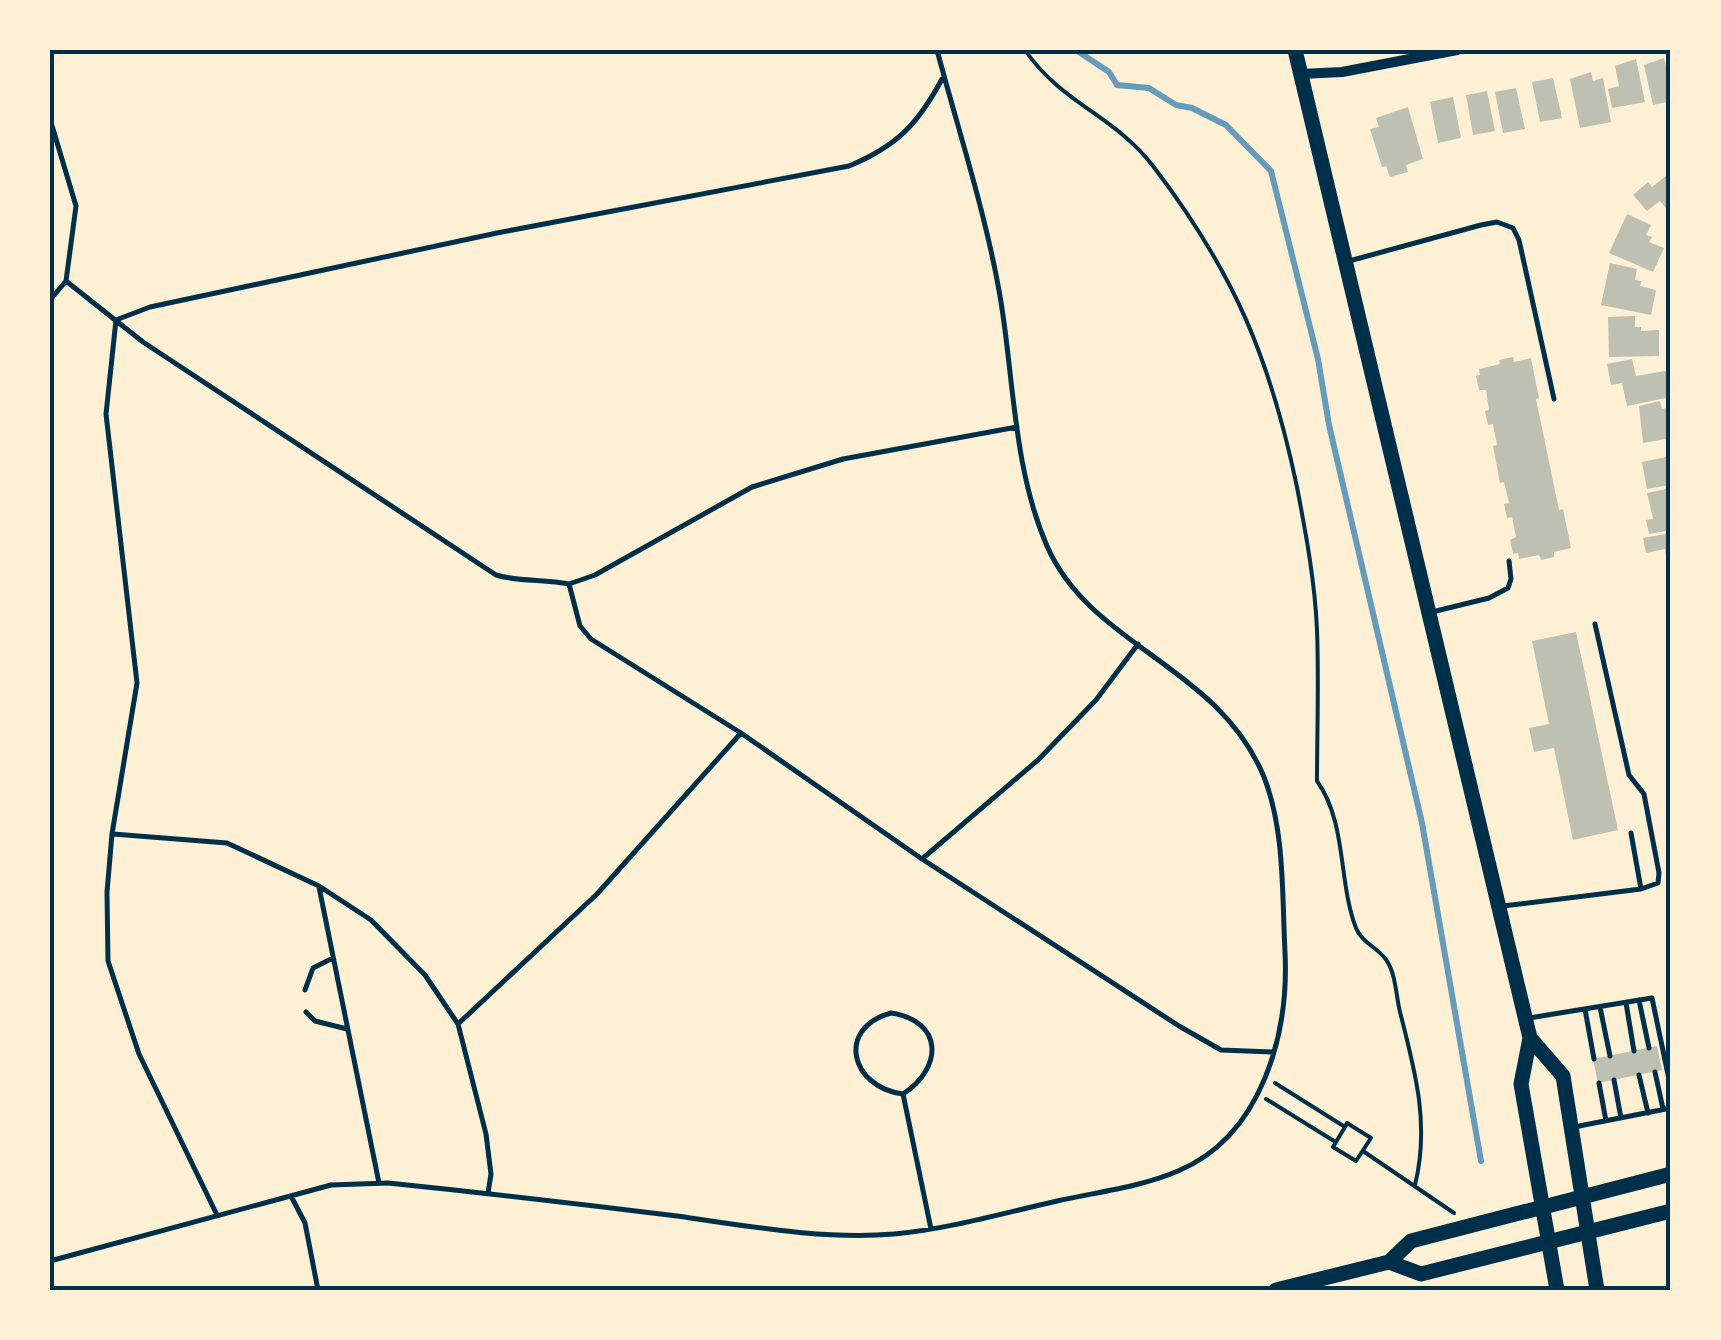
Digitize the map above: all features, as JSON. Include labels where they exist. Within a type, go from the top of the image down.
[{"type":"main road","points":[[1295,50],[1526,1018],[1530,1038],[1521,1084],[1556,1290]]},
{"type":"main road","points":[[1530,1038],[1563,1076],[1598,1290]]},
{"type":"main road","points":[[1276,1290],[1389,1262],[1411,1242],[1671,1174]]},
{"type":"main road","points":[[1389,1262],[1421,1274],[1671,1211]]},
{"type":"street","points":[[1301,74],[1342,72],[1457,50]]},
{"type":"lane","points":[[50,1261],[331,1185],[378,1184],[488,1193],[810,1232],[892,1234],[931,1229],[1179,1171],[1226,1138],[1266,1078],[1284,1011],[1286,978],[1278,836],[1265,780],[1246,743],[1219,707],[1079,594],[1048,549],[1026,483],[1000,298],[937,50]]},
{"type":"lane","points":[[116,320],[150,307],[478,237],[849,166],[881,152],[911,128],[944,76]]},
{"type":"lane","points":[[50,119],[76,206],[66,281],[50,300]]},
{"type":"lane","points":[[1346,262],[1480,225],[1497,222],[1513,228],[1520,240],[1554,399]]},
{"type":"lane","points":[[66,281],[143,342],[496,576],[514,581],[540,578],[570,584],[596,575],[752,486],[843,459],[1018,427]]},
{"type":"lane","points":[[116,320],[106,414],[136,683],[112,834],[106,935],[113,978],[139,1054],[217,1215]]},
{"type":"lane","points":[[1432,612],[1501,593],[1508,588],[1511,578],[1509,562]]},
{"type":"lane","points":[[570,584],[580,626],[591,639],[741,733],[922,859],[1222,1050],[1274,1052]]},
{"type":"lane","points":[[1500,907],[1641,889],[1658,882],[1660,873],[1644,794],[1629,775],[1595,624]]},
{"type":"lane","points":[[922,859],[1038,760],[1096,700],[1138,644]]},
{"type":"lane","points":[[458,1024],[598,894],[741,733]]},
{"type":"lane","points":[[1630,833],[1641,889]]},
{"type":"lane","points":[[112,834],[227,843],[319,886],[372,920],[425,976],[458,1024],[486,1134],[491,1174],[488,1193]]},
{"type":"lane","points":[[319,886],[378,1184]]},
{"type":"lane","points":[[304,990],[313,968],[333,958]]},
{"type":"lane","points":[[1526,1018],[1652,998],[1671,1088]]},
{"type":"lane","points":[[1639,1000],[1649,1048]]},
{"type":"lane","points":[[1626,1002],[1634,1051]]},
{"type":"lane","points":[[1600,1006],[1610,1056]]},
{"type":"lane","points":[[1584,1009],[1594,1059]]},
{"type":"lane","points":[[306,1012],[315,1021],[348,1029]]},
{"type":"lane","points":[[892,1013],[913,1019],[931,1040],[930,1069],[904,1094],[876,1086],[856,1060],[856,1047],[867,1026],[892,1013]]},
{"type":"lane","points":[[1572,1128],[1667,1108],[1654,1072]]},
{"type":"lane","points":[[1639,1075],[1648,1112]]},
{"type":"lane","points":[[1614,1080],[1621,1118]]},
{"type":"lane","points":[[1599,1083],[1606,1121]]},
{"type":"lane","points":[[904,1094],[931,1229]]},
{"type":"lane","points":[[291,1196],[305,1223],[318,1290]]},
{"type":"path","points":[[1025,50],[1058,89],[1118,130],[1151,163],[1231,285],[1272,380],[1312,573],[1317,628],[1317,781],[1337,828],[1356,930],[1386,959],[1416,1066],[1422,1121],[1415,1185]]},
{"type":"path","points":[[1266,1078],[1345,1127]]},
{"type":"path","points":[[1257,1094],[1336,1142]]},
{"type":"path","points":[[1347,1124],[1371,1138],[1356,1162],[1332,1146],[1345,1127],[1347,1124]]},
{"type":"path","points":[[1363,1150],[1455,1214],[1458,1230]]},
{"type":"building","points":[[1664,58],[1671,101],[1653,105],[1644,65]]},
{"type":"building","points":[[1636,59],[1645,102],[1612,108],[1608,89],[1619,86],[1615,66]]},
{"type":"building","points":[[1591,72],[1593,81],[1603,78],[1611,122],[1580,128],[1570,79]]},
{"type":"building","points":[[1553,78],[1562,118],[1540,122],[1532,82]]},
{"type":"building","points":[[1516,88],[1525,129],[1503,133],[1495,92]]},
{"type":"building","points":[[1487,91],[1495,131],[1473,135],[1466,95]]},
{"type":"building","points":[[1453,97],[1461,138],[1438,143],[1430,102]]},
{"type":"building","points":[[1408,107],[1423,159],[1406,165],[1408,172],[1390,177],[1386,166],[1382,167],[1370,129],[1379,127],[1376,118]]},
{"type":"building","points":[[1671,172],[1671,214],[1660,201],[1647,211],[1633,195],[1648,182],[1652,187]]},
{"type":"building","points":[[1627,214],[1651,225],[1646,235],[1652,237],[1649,242],[1664,248],[1653,272],[1609,253]]},
{"type":"building","points":[[1610,263],[1637,269],[1635,280],[1642,281],[1640,286],[1656,290],[1651,315],[1601,305]]},
{"type":"building","points":[[1635,316],[1635,327],[1641,327],[1641,331],[1659,330],[1659,356],[1609,357],[1608,317]]},
{"type":"building","points":[[1513,357],[1514,362],[1531,358],[1559,510],[1563,509],[1571,548],[1541,560],[1539,555],[1519,559],[1518,553],[1513,554],[1510,540],[1516,537],[1512,517],[1507,518],[1504,504],[1509,503],[1504,482],[1500,483],[1493,424],[1488,425],[1485,411],[1489,410],[1486,390],[1479,390],[1476,376],[1480,375],[1479,369]]},
{"type":"building","points":[[1632,359],[1636,376],[1671,370],[1671,397],[1627,406],[1622,383],[1611,385],[1607,364]]},
{"type":"building","points":[[1660,401],[1662,409],[1669,407],[1671,412],[1671,438],[1643,443],[1639,406]]},
{"type":"building","points":[[1671,456],[1671,485],[1647,489],[1642,462]]},
{"type":"building","points":[[1671,488],[1671,530],[1649,534],[1646,520],[1653,519],[1647,493]]},
{"type":"building","points":[[1671,533],[1669,573],[1665,549],[1646,553],[1643,538]]},
{"type":"building","points":[[1576,632],[1618,830],[1573,840],[1554,748],[1534,752],[1529,728],[1549,724],[1532,641]]},
{"type":"building","points":[[1657,1046],[1662,1070],[1598,1083],[1593,1059]]},
{"type":"waterway","points":[[1076,50],[1109,72],[1117,85],[1149,88],[1176,105],[1192,108],[1226,125],[1271,171],[1318,359],[1329,425],[1422,823],[1481,1161]]}]
